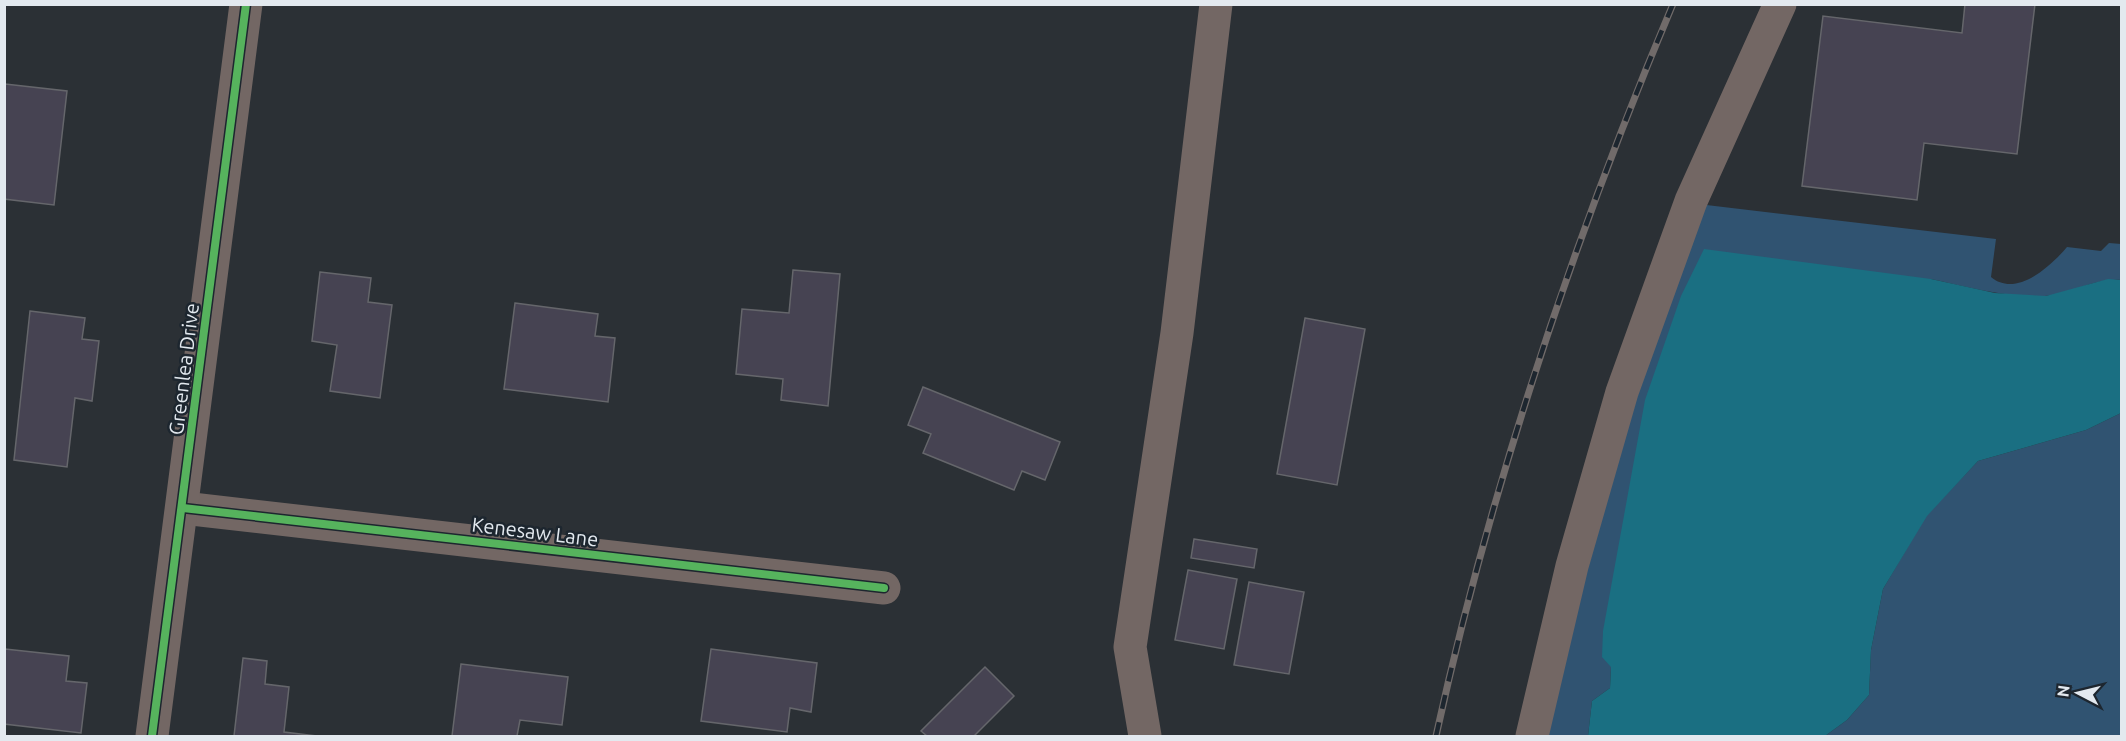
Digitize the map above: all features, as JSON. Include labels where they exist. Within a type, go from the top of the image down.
[{"type":"street","name":"Greenlea Drive","points":[[152,736],[246,4]]},
{"type":"street","points":[[1145,736],[1130,647],[1177,333],[1216,4]]},
{"type":"street","points":[[1532,736],[1572,566],[1622,392],[1691,201],[1780,4]]},
{"type":"street","name":"Kenesaw Lane","points":[[183,508],[884,588]]},
{"type":"shaded area","points":[[1698,204],[1996,239],[1991,277],[2001,283],[2011,284],[2022,282],[2042,271],[2067,247],[2101,251],[2109,243],[2121,244],[2121,280],[2102,281],[2055,295],[2031,296],[1988,291],[1931,279],[1611,667],[1610,688],[1592,701],[1588,736],[1548,736],[1565,653],[1641,365]]},
{"type":"shaded area","points":[[1704,249],[1931,279],[1995,293],[2046,296],[2108,279],[2121,280],[2121,413],[2086,430],[1978,461],[1927,516],[1883,589],[1871,650],[1869,695],[1847,720],[1825,736],[1588,736],[1592,701],[1610,688],[1611,667],[1602,657],[1603,631],[1645,400],[1681,296]]},
{"type":"shaded area","points":[[2121,413],[2121,736],[1825,736],[1847,720],[1869,695],[1871,650],[1883,589],[1926,516],[1978,461],[2086,430]]},
{"type":"building","points":[[1965,4],[2035,4],[2017,154],[1924,143],[1917,200],[1802,186],[1823,16],[1962,33]]},
{"type":"building","points":[[5,84],[67,91],[54,205],[4,199]]},
{"type":"building","points":[[793,270],[840,274],[828,406],[781,400],[783,379],[736,374],[742,309],[789,313]]},
{"type":"building","points":[[320,272],[371,278],[368,302],[392,305],[380,398],[330,391],[337,345],[312,341]]},
{"type":"building","points":[[515,303],[598,314],[595,336],[615,338],[608,402],[504,389]]},
{"type":"building","points":[[30,311],[85,318],[82,339],[99,341],[92,401],[75,398],[67,467],[14,460]]},
{"type":"building","points":[[1305,318],[1365,329],[1337,485],[1277,474]]},
{"type":"building","points":[[923,387],[1060,442],[1045,480],[1022,471],[1014,490],[923,453],[931,434],[908,425]]},
{"type":"building","points":[[1194,539],[1257,549],[1254,568],[1191,558]]},
{"type":"building","points":[[1188,570],[1237,579],[1224,649],[1175,640]]},
{"type":"building","points":[[1249,582],[1304,592],[1289,674],[1234,665]]},
{"type":"building","points":[[5,649],[69,656],[66,681],[87,683],[81,733],[4,724]]},
{"type":"building","points":[[711,649],[817,663],[811,712],[790,708],[787,732],[701,721]]},
{"type":"building","points":[[243,658],[267,661],[265,684],[289,687],[284,732],[317,736],[234,736]]},
{"type":"building","points":[[461,664],[568,677],[562,725],[520,720],[517,736],[452,736]]},
{"type":"building","points":[[985,667],[1014,696],[974,736],[927,736],[921,731]]},
{"type":"railway","points":[[1436,736],[1482,549],[1538,365],[1602,183],[1673,4]]},
{"type":"cycle path","points":[[152,736],[246,4]]},
{"type":"cycle path","points":[[183,508],[884,588]]}]
